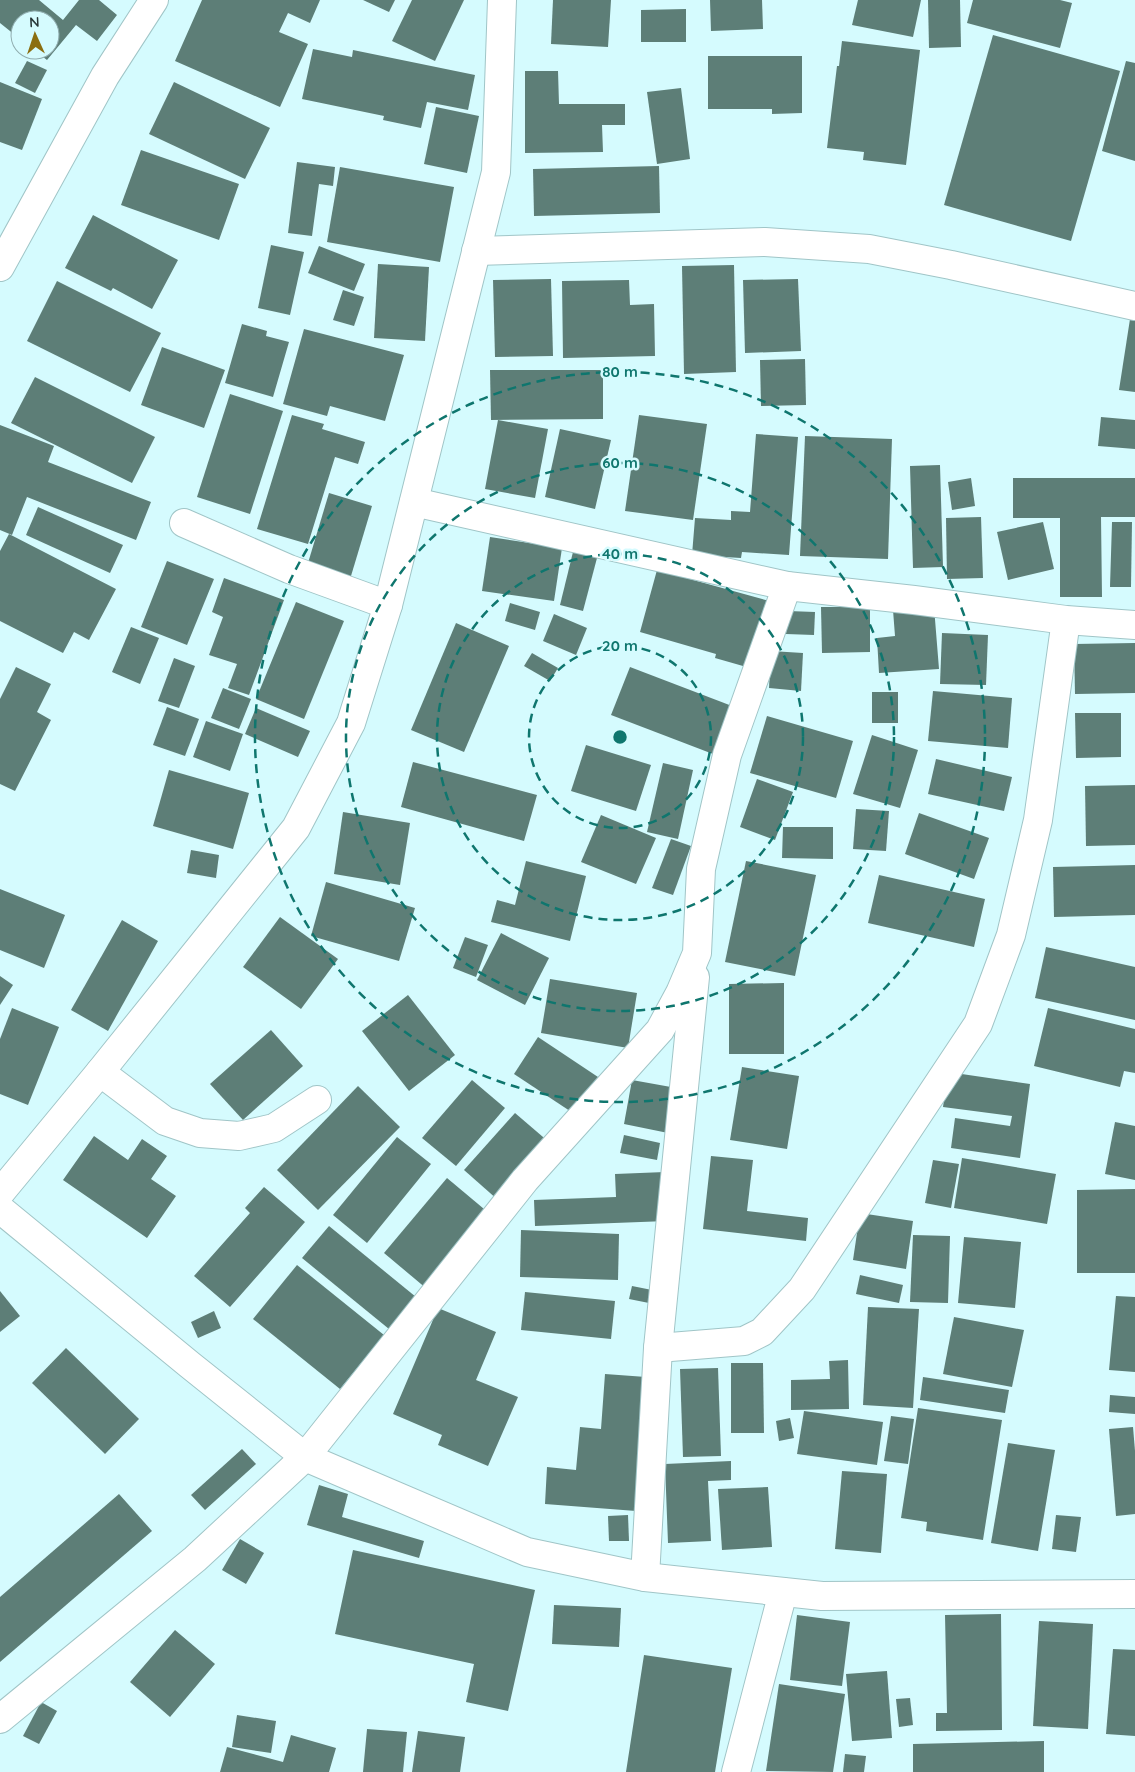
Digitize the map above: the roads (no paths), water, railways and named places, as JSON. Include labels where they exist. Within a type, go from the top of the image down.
[{"type":"street","points":[[0,267],[105,76],[154,0]]},
{"type":"street","points":[[0,1194],[296,828],[351,723],[388,605],[496,172],[502,0]]},
{"type":"street","points":[[476,251],[765,242],[869,249],[951,265],[1135,306]]},
{"type":"street","points":[[414,502],[787,586],[1066,620],[1135,625]]},
{"type":"street","points":[[184,523],[290,569],[388,605]]},
{"type":"street","points":[[645,1577],[658,1348],[697,953],[701,869],[727,755],[787,586]]},
{"type":"street","points":[[658,1348],[744,1341],[762,1332],[802,1289],[978,1024],[1011,935],[1038,820],[1066,620]]},
{"type":"street","points":[[0,1719],[195,1559],[305,1457],[525,1180],[660,1030],[680,993],[697,953]]},
{"type":"street","points":[[100,1072],[165,1121],[200,1133],[239,1136],[274,1128],[317,1100]]},
{"type":"street","points":[[0,1209],[305,1457],[527,1552],[645,1577],[822,1596],[1135,1594]]},
{"type":"street","points":[[736,1772],[782,1592]]}]
